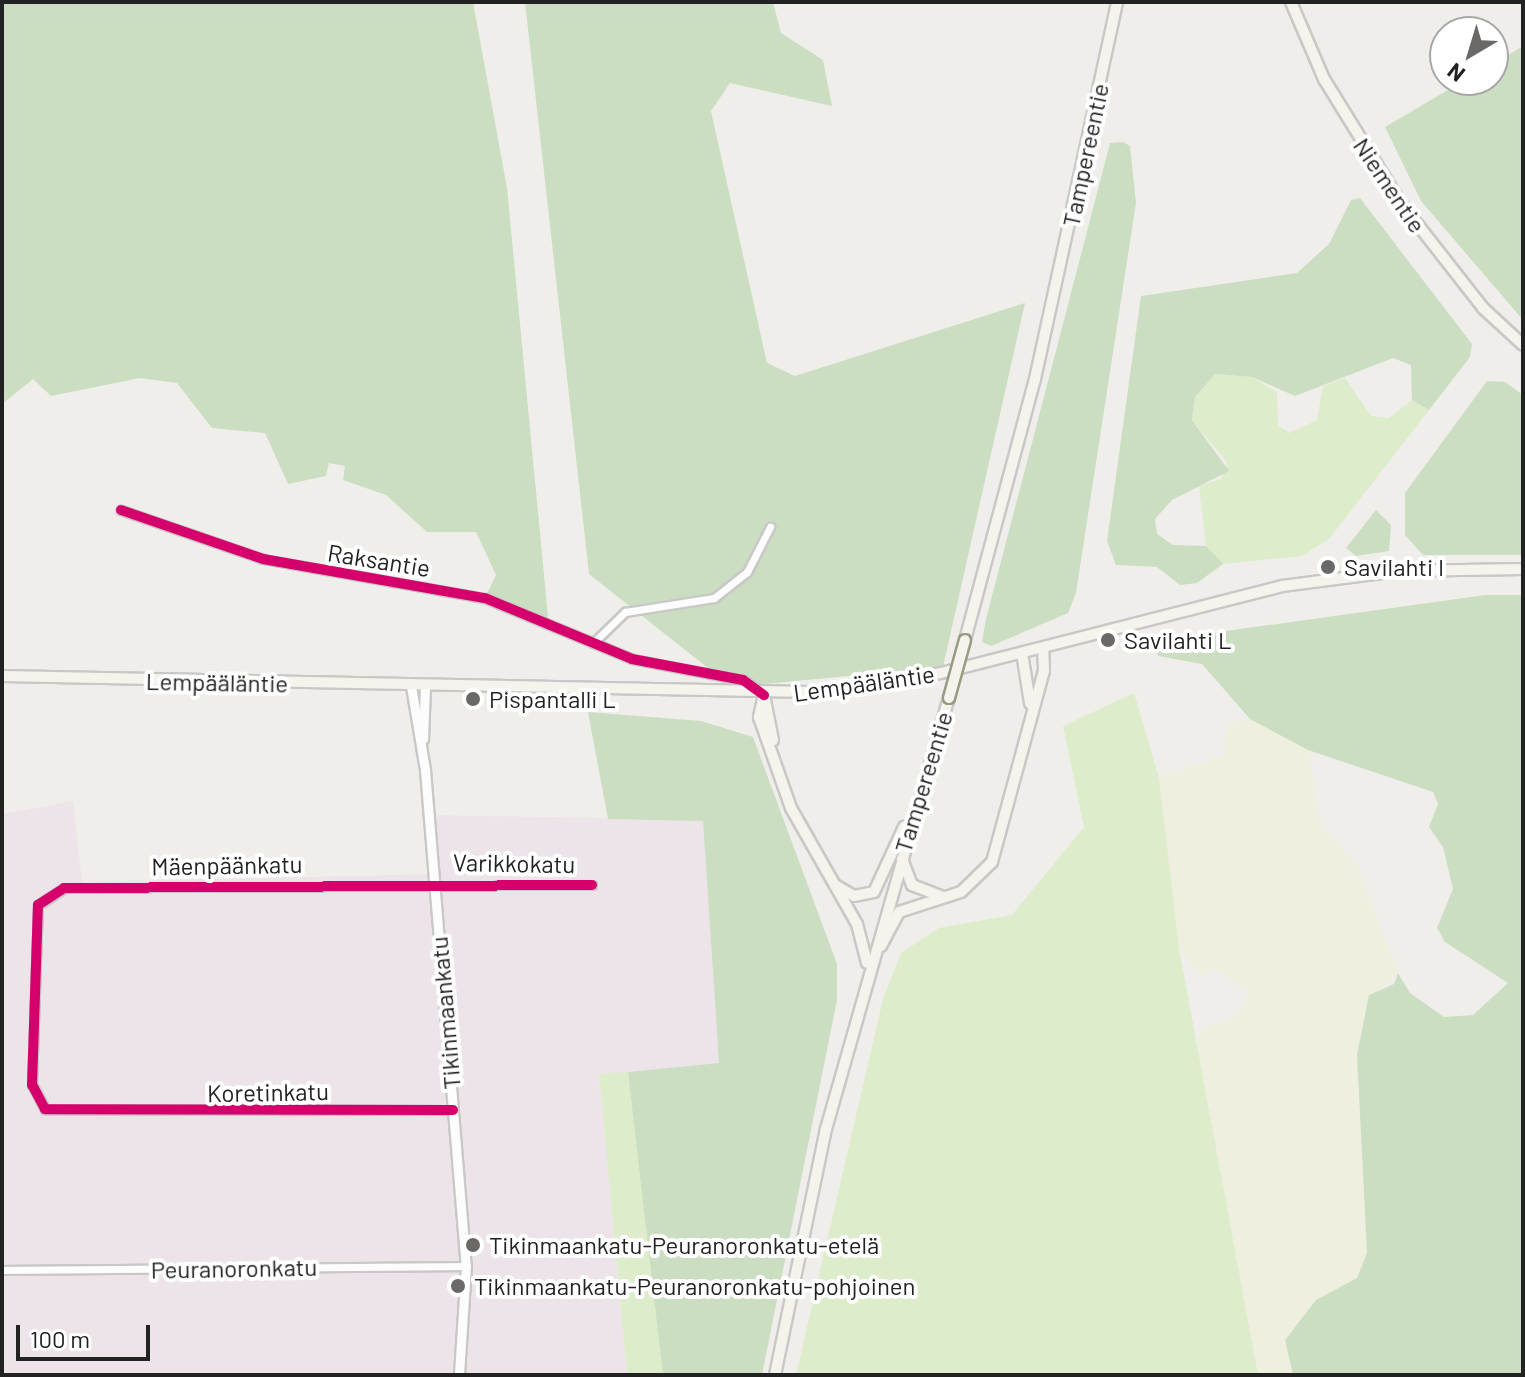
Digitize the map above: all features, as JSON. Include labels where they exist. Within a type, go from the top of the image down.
[{"type":"main road","name":"Tampereentie","points":[[775,1375],[863,988],[949,698],[1035,379],[1117,2]]},
{"type":"main road","name":"Niementie","points":[[1291,2],[1324,79],[1400,202],[1483,308],[1523,345]]},
{"type":"main road","name":"Lempääläntie","points":[[2,676],[764,695],[875,685],[1043,648],[1282,586],[1398,571],[1523,569]]},
{"type":"main road","points":[[863,988],[899,912],[972,885],[992,862],[1030,710],[1044,671],[1043,648]]},
{"type":"main road","points":[[1022,653],[1030,710]]},
{"type":"main road","points":[[764,695],[759,717],[773,740],[791,808],[820,869],[861,934],[868,969]]},
{"type":"main road","points":[[820,869],[854,896],[874,892],[916,805]]},
{"type":"main road","points":[[903,849],[912,885],[948,896]]},
{"type":"street","name":"Raksantie","points":[[121,510],[263,559],[485,598],[593,643],[659,666],[743,680],[764,695]]},
{"type":"street","points":[[593,643],[625,612],[714,598],[747,572],[770,527]]},
{"type":"street","name":"Tikinmaankatu","points":[[411,686],[423,747],[466,1266],[459,1375]]},
{"type":"street","name":"Tikinmaankatu","points":[[423,747],[425,686]]},
{"type":"street","name":"Varikkokatu","points":[[435,881],[592,885]]},
{"type":"street","name":"Mäenpäänkatu","points":[[38,1104],[36,915],[43,896],[64,888],[435,881]]},
{"type":"street","name":"Koretinkatu","points":[[38,1104],[73,1114],[453,1110]]},
{"type":"street","name":"Peuranoronkatu","points":[[2,1270],[466,1266]]},
{"type":"shaded area","points":[[73,801],[82,882],[438,874],[435,815],[703,820],[719,1063],[599,1075],[627,1375],[2,1375],[2,814]]},
{"type":"green space","points":[[2,2],[473,2],[507,188],[549,627],[485,598],[496,575],[476,532],[427,532],[386,495],[343,480],[345,466],[329,463],[326,476],[288,484],[265,433],[212,428],[177,383],[140,378],[51,396],[33,379],[2,404]]},
{"type":"green space","points":[[525,2],[773,2],[781,33],[823,60],[832,106],[730,83],[711,111],[767,363],[795,376],[1025,303],[943,667],[732,687],[589,574]]},
{"type":"green space","points":[[1523,46],[1523,320],[1421,201],[1385,127],[1438,96],[1509,96],[1509,54]]},
{"type":"green space","points":[[1123,142],[1130,146],[1136,203],[1076,593],[1068,613],[991,646],[982,642],[986,619],[1110,143]]},
{"type":"green space","points":[[1360,198],[1472,344],[1470,357],[1429,410],[1412,400],[1411,365],[1393,358],[1295,396],[1252,377],[1215,374],[1195,397],[1192,420],[1229,471],[1172,500],[1155,519],[1157,534],[1173,545],[1206,546],[1223,564],[1197,583],[1180,585],[1157,567],[1116,565],[1107,541],[1141,296],[1297,273],[1329,244],[1351,200]]},
{"type":"green space","points":[[1215,374],[1252,377],[1277,392],[1278,425],[1289,433],[1317,420],[1323,386],[1345,378],[1371,416],[1389,418],[1412,400],[1429,410],[1329,539],[1302,556],[1223,564],[1206,546],[1199,486],[1221,479],[1227,462],[1192,420],[1195,397]]},
{"type":"green space","points":[[1487,381],[1505,382],[1523,395],[1523,555],[1423,555],[1405,535],[1405,493]]},
{"type":"green space","points":[[1376,510],[1391,525],[1389,551],[1356,556],[1346,548]]},
{"type":"green space","points":[[1485,595],[1523,595],[1523,1375],[1293,1375],[1285,1340],[1316,1300],[1357,1278],[1367,1253],[1357,1055],[1369,995],[1394,984],[1398,973],[1410,993],[1444,1017],[1473,1015],[1508,983],[1445,942],[1437,928],[1453,889],[1443,847],[1429,827],[1438,804],[1433,792],[1308,750],[1250,719],[1202,664],[1158,656],[1154,641]]},
{"type":"green space","points":[[1134,693],[1159,778],[1179,948],[1258,1375],[796,1375],[883,999],[901,953],[939,928],[1012,915],[1084,827],[1063,726]]},
{"type":"green space","points":[[588,712],[701,721],[753,737],[837,964],[837,1000],[762,1375],[663,1375],[628,1072],[719,1063],[703,821],[608,819]]},
{"type":"green space","points":[[1250,719],[1308,750],[1321,825],[1357,865],[1398,973],[1365,1005],[1357,1055],[1367,1253],[1357,1278],[1315,1300],[1285,1340],[1293,1375],[1258,1375],[1196,1045],[1201,1031],[1237,1015],[1249,992],[1217,970],[1199,975],[1179,948],[1159,778],[1223,756],[1228,724]]},
{"type":"green space","points":[[628,1072],[663,1375],[627,1375],[599,1074]]},
{"type":"cycle path","points":[[121,510],[263,559],[485,598],[632,659],[743,680],[764,695]]},
{"type":"cycle path","points":[[453,1110],[45,1109],[32,1085],[38,905],[64,888],[592,885]]},
{"type":"place","name":"Savilahti I","points":[[1328,567]]},
{"type":"place","name":"Savilahti L","points":[[1108,640]]},
{"type":"place","name":"Pispantalli L","points":[[473,699]]},
{"type":"place","name":"Tikinmaankatu-Peuranoronkatu-etelä","points":[[473,1245]]},
{"type":"place","name":"Tikinmaankatu-Peuranoronkatu-pohjoinen","points":[[458,1286]]}]
